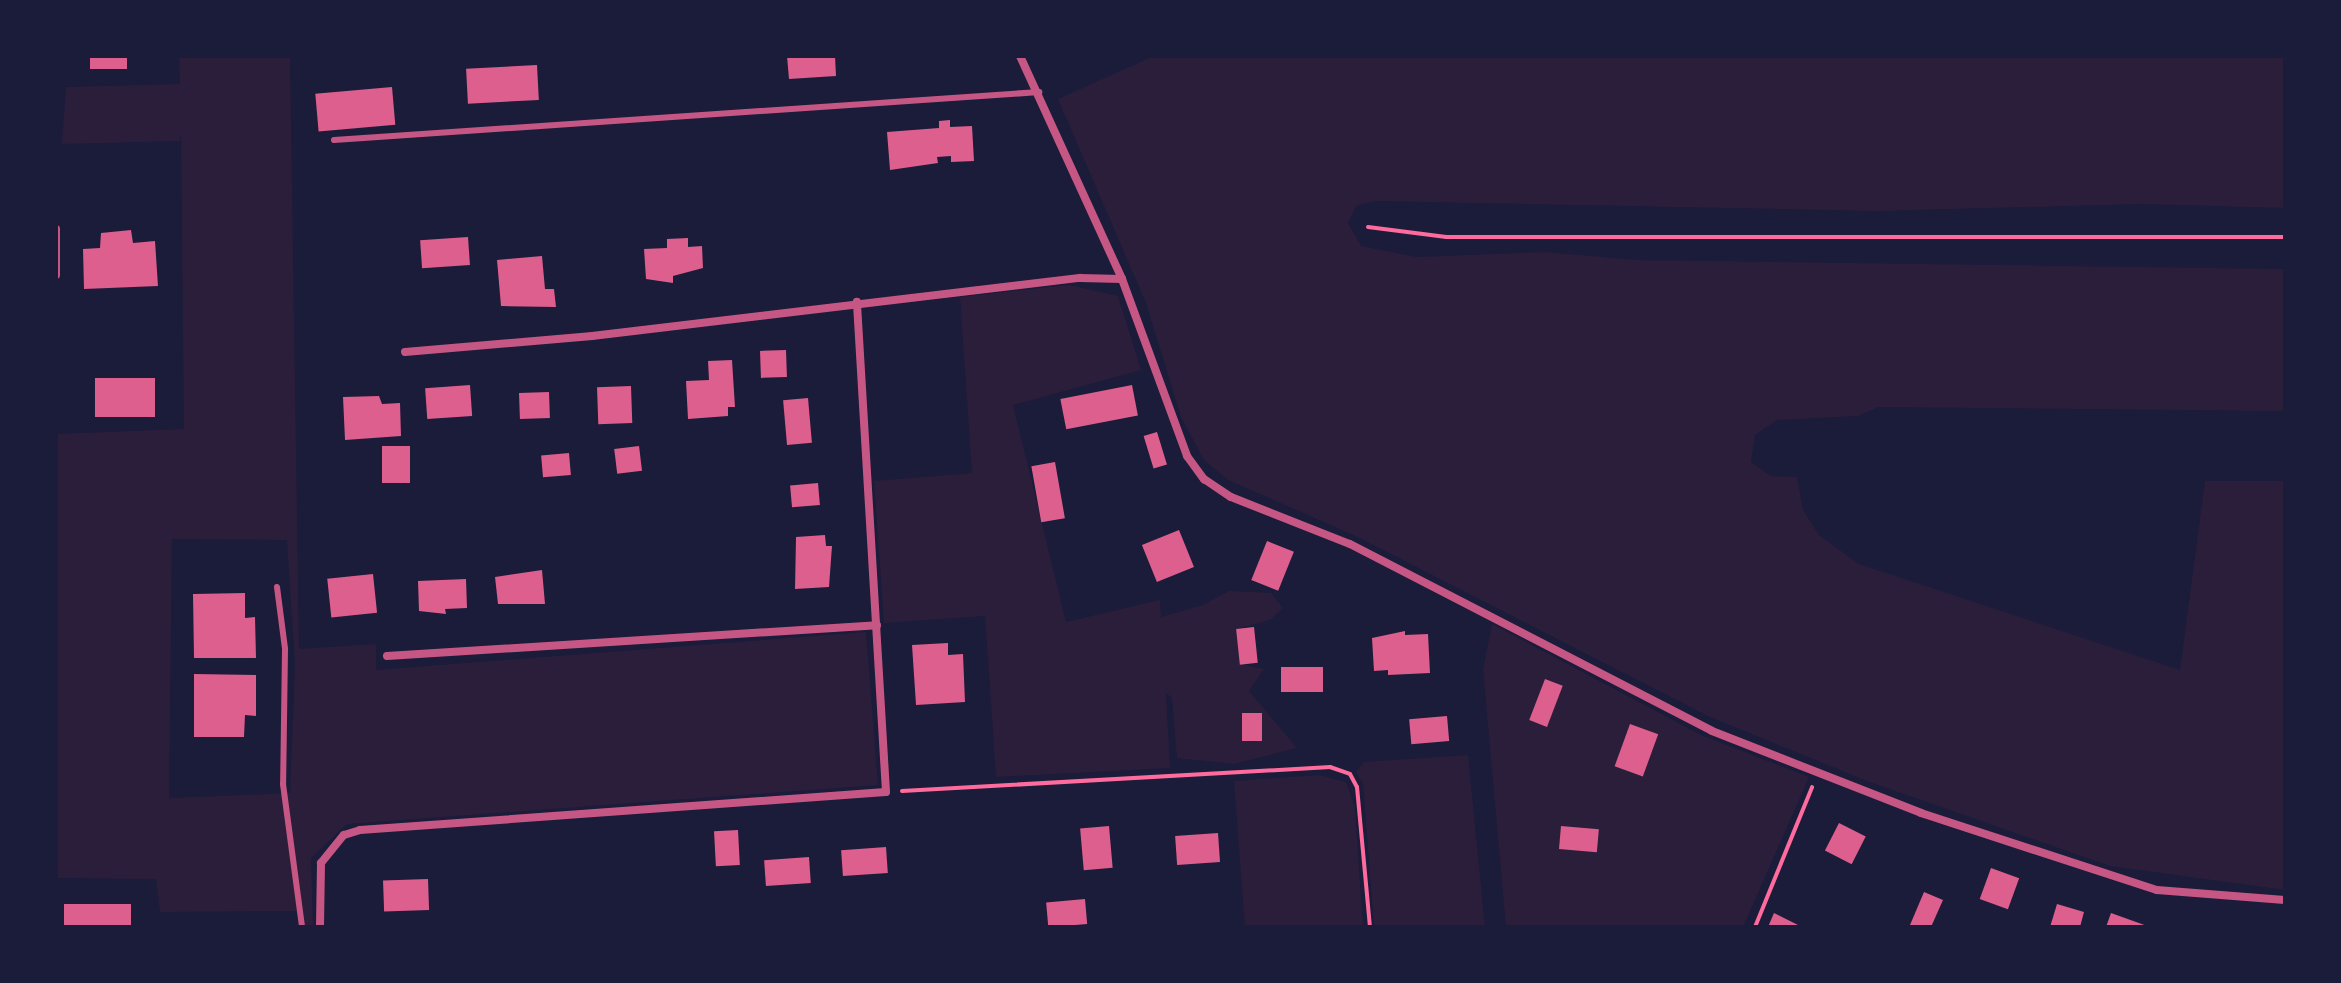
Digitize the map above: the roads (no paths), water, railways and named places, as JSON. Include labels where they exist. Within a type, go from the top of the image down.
[{"type":"street","points":[[1020,56],[1122,279],[1173,428],[1204,479],[1231,497],[1350,544],[1712,731],[1818,773],[1921,813],[2157,890],[2285,900]]},
{"type":"street","points":[[56,229],[56,275]]},
{"type":"street","points":[[405,352],[592,336],[857,302],[1080,278],[1122,279]]},
{"type":"street","points":[[320,927],[318,877],[331,847],[344,835],[394,827],[886,792],[857,302]]},
{"type":"street","points":[[387,656],[877,625]]},
{"type":"lane","points":[[334,140],[1039,92]]},
{"type":"lane","points":[[277,587],[285,649],[283,784],[302,927]]}]
